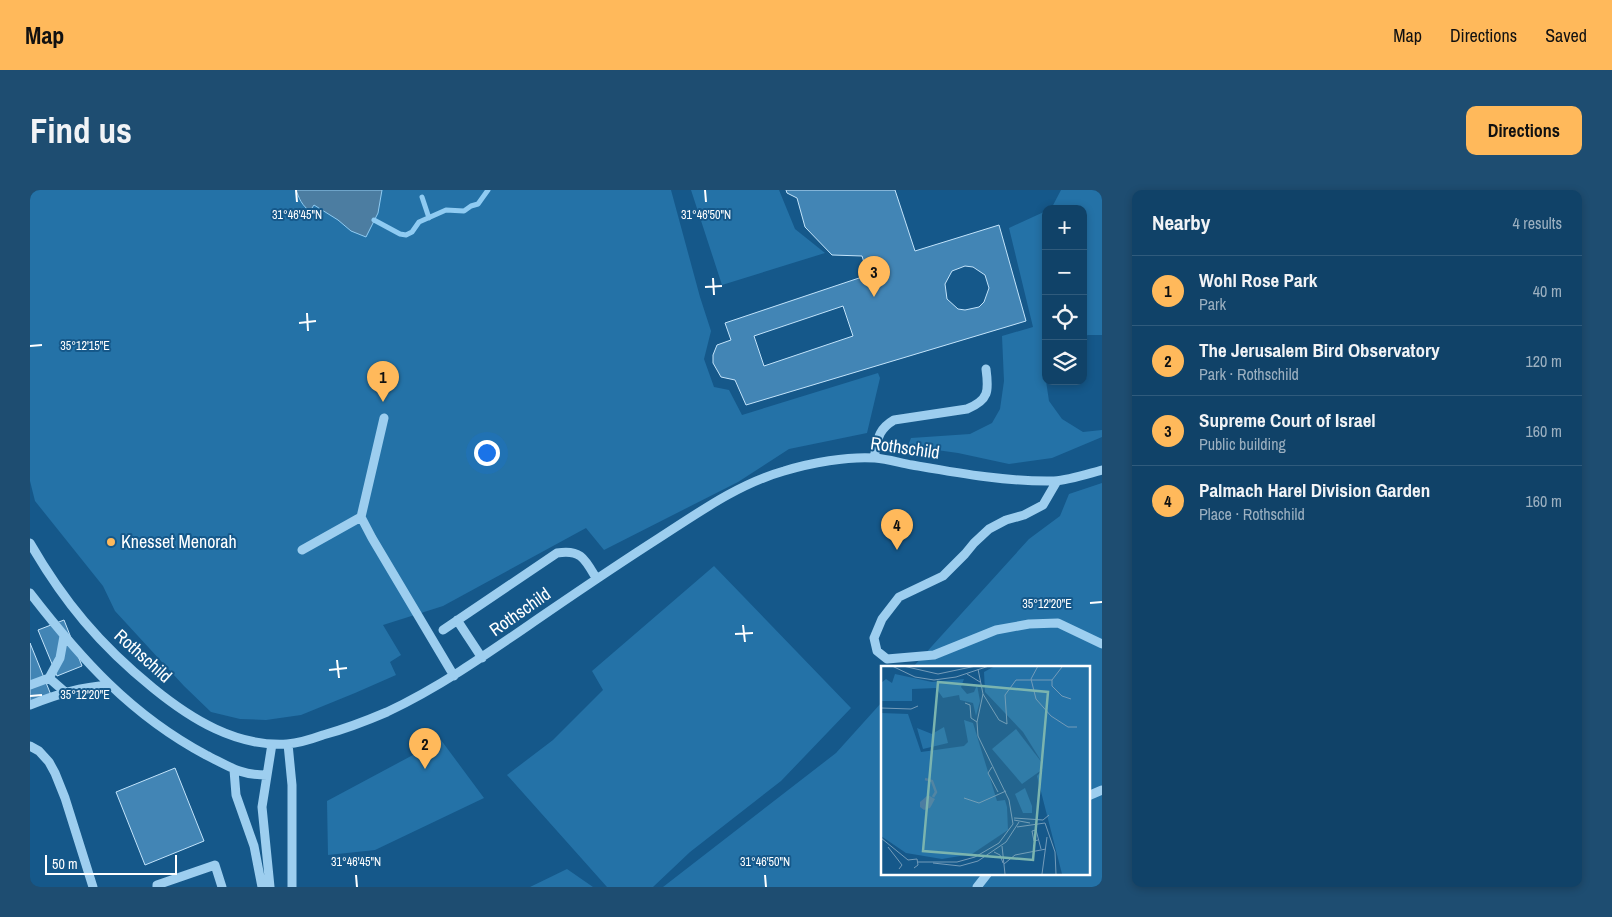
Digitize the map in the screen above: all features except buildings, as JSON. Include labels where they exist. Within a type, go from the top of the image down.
[{"type":"street","points":[[874,458],[879,434],[887,424],[894,420],[967,409],[978,404],[984,398],[988,387],[986,369]]},
{"type":"street","points":[[384,418],[361,517],[454,676]]},
{"type":"street","name":"Rothschild","points":[[30,543],[69,604],[125,666],[173,705],[210,728],[230,736],[272,744],[288,744],[302,742],[361,724],[454,676],[596,578],[710,505],[746,485],[784,470],[844,459],[874,458],[909,465],[1014,479],[1057,481],[1099,470]]},
{"type":"street","points":[[1057,481],[1043,505],[989,529],[943,576],[899,597],[882,619],[874,638],[876,651],[887,659],[934,655],[996,630],[1029,624],[1058,623],[1102,644]]},
{"type":"street","points":[[302,550],[361,517]]},
{"type":"street","points":[[443,630],[556,554],[569,551],[579,555],[587,562],[596,578]]},
{"type":"street","points":[[30,593],[64,636],[110,685],[148,718],[165,731],[234,770],[252,775],[267,775]]},
{"type":"street","points":[[458,620],[482,658]]},
{"type":"street","points":[[30,685],[49,678],[60,658],[64,636]]},
{"type":"street","points":[[49,678],[65,692]]},
{"type":"street","points":[[30,705],[85,687],[110,685]]},
{"type":"street","points":[[270,887],[262,806],[272,744]]},
{"type":"street","points":[[288,744],[292,785],[292,887]]},
{"type":"street","points":[[30,746],[39,751],[49,762],[55,773],[65,798],[93,887]]},
{"type":"street","points":[[234,770],[236,795],[254,846],[262,887]]},
{"type":"street","points":[[1090,795],[1102,790]]},
{"type":"street","points":[[158,887],[157,885],[215,865],[222,887]]},
{"type":"street","points":[[977,887],[987,874]]},
{"type":"shaded area","points":[[30,190],[671,190],[711,331],[704,359],[714,387],[729,390],[742,415],[878,373],[880,378],[867,433],[789,449],[738,482],[604,550],[586,528],[443,606],[383,625],[401,655],[390,662],[396,675],[355,693],[301,715],[266,720],[240,719],[211,712],[184,686],[115,611],[103,586],[35,501],[30,481]]},
{"type":"shaded area","points":[[296,190],[382,190],[378,213],[366,237],[351,231],[338,220],[314,205],[310,211],[307,209]]},
{"type":"shaded area","points":[[691,190],[779,190],[795,229],[825,253],[722,285]]},
{"type":"shaded area","points":[[1061,190],[1102,190],[1102,335],[1087,335],[1087,205],[1053,205]]},
{"type":"shaded area","points":[[1042,213],[1042,385],[1047,385],[1049,401],[1062,419],[1083,432],[1102,430],[1102,437],[1052,458],[1009,464],[958,453],[908,446],[911,438],[970,434],[992,423],[1000,409],[1004,381],[1002,336],[1033,327],[1009,228]]},
{"type":"shaded area","points":[[1102,483],[1102,887],[663,887],[836,753],[881,703],[881,874],[1090,874],[1090,666],[914,666],[1029,539],[1060,516],[1069,494]]},
{"type":"shaded area","points":[[714,566],[851,708],[781,781],[690,852],[653,887],[607,887],[507,775],[553,740],[603,690],[592,671]]},
{"type":"shaded area","points":[[441,740],[484,798],[375,850],[328,855],[327,801]]},
{"type":"shaded area","points":[[567,869],[593,887],[530,887]]},
{"type":"waterway","points":[[374,220],[400,234],[406,235],[412,232],[419,222],[446,210],[464,211],[478,204],[488,190]]},
{"type":"waterway","points":[[422,197],[429,218]]},
{"type":"place","name":"Supreme Court of Israel","points":[[874,297]]},
{"type":"place","name":"Wohl Rose Park","points":[[383,402]]},
{"type":"place","name":"Knesset Menorah","points":[[111,542]]},
{"type":"place","name":"Palmach Harel Division Garden","points":[[897,550]]},
{"type":"place","name":"The Jerusalem Bird Observatory","points":[[425,769]]}]
